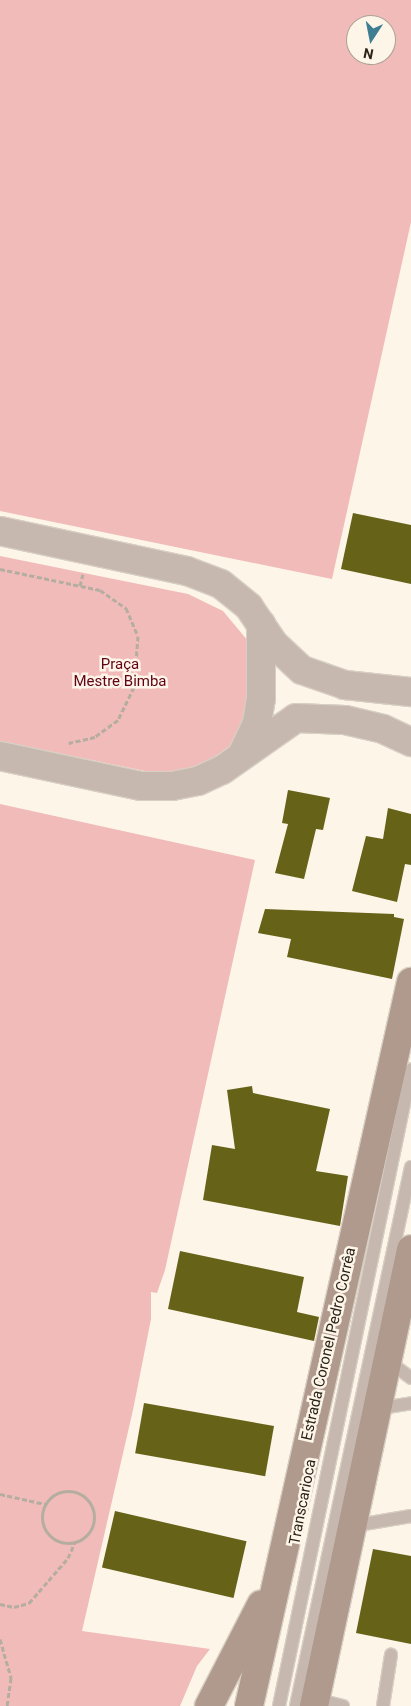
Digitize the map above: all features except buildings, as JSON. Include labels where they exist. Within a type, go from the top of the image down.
[{"type":"main road","name":"Estrada Coronel Pedro Corrêa","points":[[249,1706],[275,1580],[411,982]]},
{"type":"main road","points":[[308,1704],[352,1526],[386,1359],[403,1324],[411,1249]]},
{"type":"main road","points":[[209,1706],[275,1580]]},
{"type":"street","points":[[0,531],[187,571],[221,584],[249,607],[290,662],[302,670],[345,685],[411,692]]},
{"type":"street","points":[[242,754],[258,723],[261,699],[261,624]]},
{"type":"street","points":[[0,756],[142,786],[172,786],[198,781],[242,754],[285,722],[312,716],[383,729],[411,742]]},
{"type":"lane","name":"Transcarioca","points":[[279,1706],[411,1070]]},
{"type":"lane","points":[[343,1706],[308,1704],[411,1167]]},
{"type":"lane","points":[[386,1359],[411,1378]]},
{"type":"lane","points":[[375,1409],[411,1404]]},
{"type":"lane","points":[[352,1526],[411,1516]]},
{"type":"lane","points":[[383,1706],[391,1655]]},
{"type":"path","points":[[0,569],[100,590],[126,608],[138,636],[134,687],[118,720],[95,737],[62,745]]},
{"type":"path","points":[[0,1604],[14,1607],[29,1603],[68,1558],[75,1542],[91,1530],[94,1520],[89,1501],[71,1490],[52,1496],[45,1504],[43,1524],[47,1533],[55,1539],[75,1542]]},
{"type":"path","points":[[0,1494],[45,1504]]},
{"type":"path","points":[[0,1639],[11,1678],[7,1706]]},
{"type":"green space","points":[[0,0],[411,0],[411,222],[332,579],[0,511]]},
{"type":"green space","name":"Praça Mestre Bimba","points":[[0,556],[188,594],[223,611],[248,641],[250,700],[239,735],[227,751],[211,762],[169,776],[0,741]]},
{"type":"green space","points":[[0,804],[255,860],[165,1270],[157,1293],[151,1292],[151,1319],[133,1410],[82,1631],[210,1649],[197,1666],[180,1706],[0,1706]]}]
